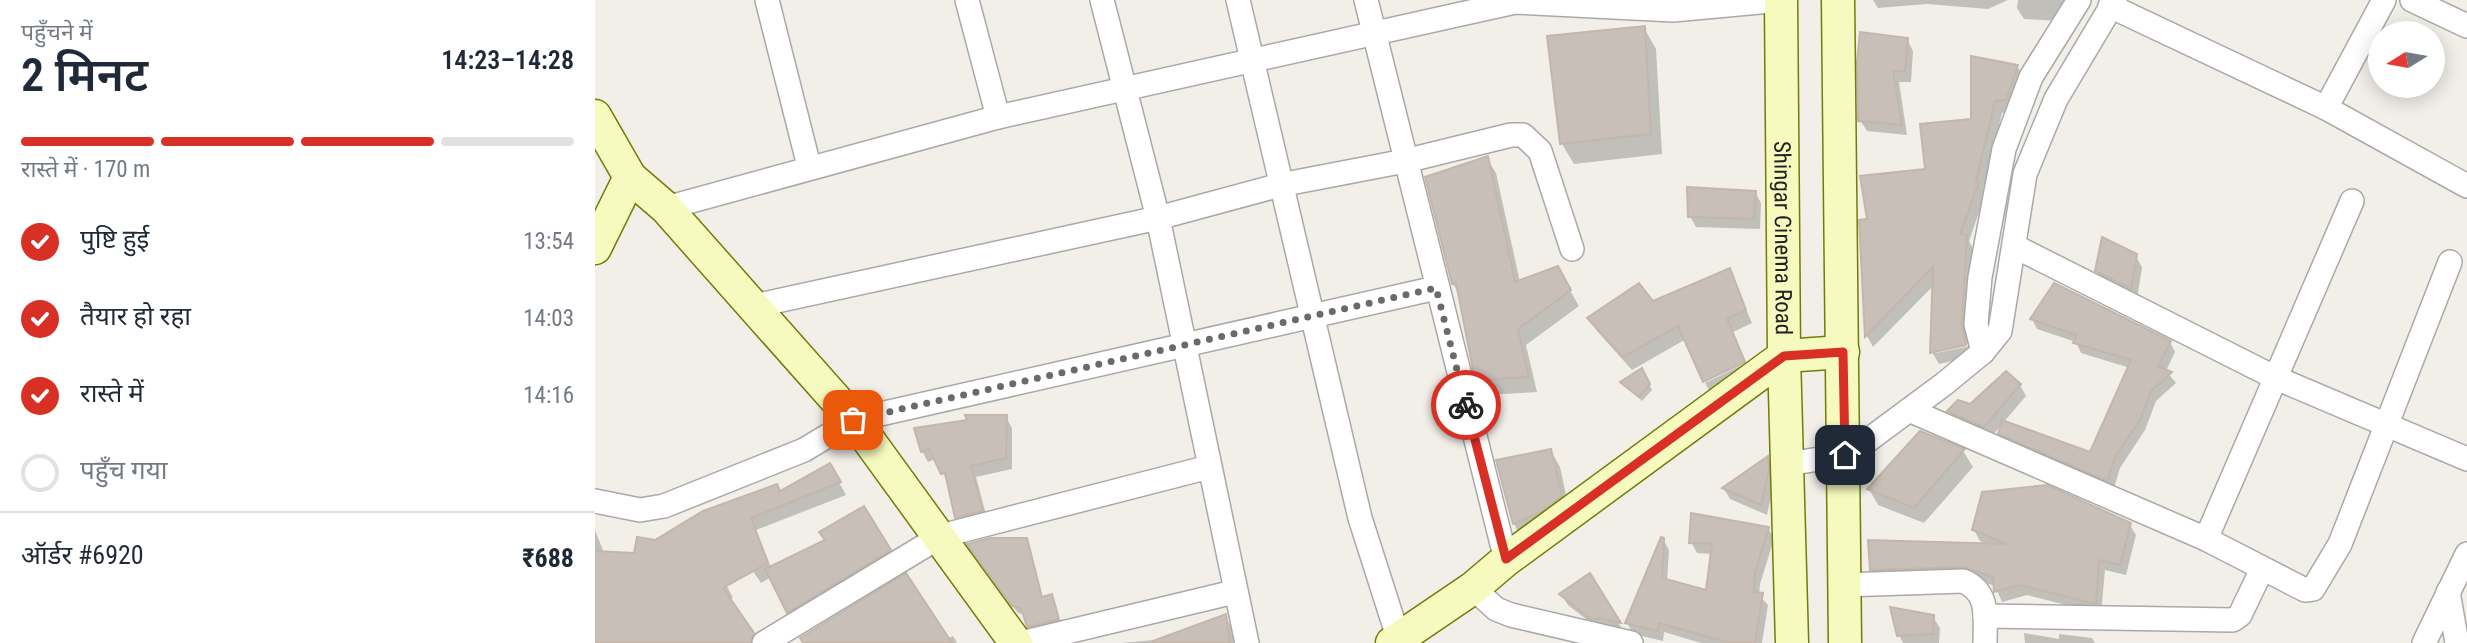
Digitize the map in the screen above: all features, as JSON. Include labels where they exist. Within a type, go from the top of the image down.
[{"type":"street","points":[[767,0],[809,166]]},
{"type":"street","points":[[967,0],[998,117]]},
{"type":"street","points":[[1102,0],[1158,218],[1186,343],[1234,592],[1247,643]]},
{"type":"street","points":[[1238,0],[1310,315],[1360,518],[1397,642],[1484,598],[1506,559],[1784,356],[1843,352]]},
{"type":"street","points":[[1366,0],[1506,559]]},
{"type":"street","points":[[666,208],[809,166],[998,117],[1515,2],[1673,10],[1781,0]]},
{"type":"street","name":"Shingar Cinema Road","points":[[1781,0],[1784,356],[1792,643]]},
{"type":"street","points":[[1838,0],[1845,643]]},
{"type":"street","points":[[1983,352],[1976,324],[1980,277],[2000,163],[2031,78],[2079,0]]},
{"type":"street","points":[[2326,108],[2384,0]]},
{"type":"street","points":[[2412,0],[2467,26]]},
{"type":"street","points":[[1787,464],[1845,455],[1909,410],[1983,352],[2000,331],[2016,247],[2025,174],[2056,99],[2113,3],[2326,108],[2467,186]]},
{"type":"street","points":[[595,116],[630,177],[666,208],[853,420],[1019,643],[1234,592]]},
{"type":"street","points":[[754,306],[1158,218],[1280,185],[1405,161],[1511,135],[1523,135],[1540,151],[1572,249]]},
{"type":"street","points":[[596,241],[630,177]]},
{"type":"street","points":[[2206,539],[2352,201]]},
{"type":"street","points":[[2016,247],[2276,378],[2467,459]]},
{"type":"street","points":[[1909,410],[2206,539],[2305,590],[2316,587],[2340,544],[2450,262]]},
{"type":"street","points":[[595,501],[640,510],[664,506],[804,450],[853,420],[1436,288]]},
{"type":"street","points":[[764,643],[788,637],[941,536],[1209,467]]},
{"type":"street","points":[[2424,643],[2467,554]]},
{"type":"street","points":[[1985,616],[2233,620],[2240,615],[2262,569]]},
{"type":"street","points":[[1844,584],[1963,581],[1981,593],[1985,616],[1985,643]]},
{"type":"street","points":[[2448,592],[2456,643]]},
{"type":"street","points":[[1484,598],[1630,643]]},
{"type":"building","points":[[1645,26],[1651,134],[1560,144],[1547,36]]},
{"type":"building","points":[[1860,32],[1908,38],[1905,71],[1893,71],[1902,125],[1858,121],[1857,62]]},
{"type":"building","points":[[1971,56],[2018,65],[2006,100],[1995,101],[1976,182],[1979,182],[1960,234],[1967,235],[1962,323],[1966,345],[1930,353],[1933,267],[1865,337],[1859,220],[1867,219],[1860,176],[1925,169],[1920,124],[1971,119]]},
{"type":"building","points":[[1488,156],[1515,282],[1558,266],[1571,290],[1518,329],[1529,377],[1475,380],[1456,283],[1452,284],[1425,177]]},
{"type":"building","points":[[1687,187],[1756,191],[1754,219],[1688,217]]},
{"type":"building","points":[[2102,237],[2137,254],[2131,289],[2095,271]]},
{"type":"building","points":[[1730,268],[1746,310],[1727,319],[1745,362],[1703,382],[1678,326],[1623,357],[1587,318],[1639,283],[1653,301]]},
{"type":"building","points":[[2054,283],[2171,341],[2158,366],[2172,372],[2151,391],[2140,420],[2115,457],[2107,481],[1998,434],[2002,420],[2090,452],[2131,360],[2073,343],[2077,335],[2030,319]]},
{"type":"building","points":[[1642,368],[1650,384],[1639,397],[1620,382]]},
{"type":"building","points":[[2006,371],[2021,384],[1984,427],[1947,411],[1958,400],[1970,404]]},
{"type":"building","points":[[965,415],[1007,415],[1006,458],[971,466],[983,511],[955,518],[945,473],[941,474],[929,449],[921,452],[914,428],[967,420]]},
{"type":"building","points":[[1920,431],[1965,449],[1914,508],[1867,489]]},
{"type":"building","points":[[1551,449],[1562,496],[1539,513],[1513,524],[1496,460]]},
{"type":"building","points":[[1768,456],[1769,471],[1761,505],[1722,488]]},
{"type":"building","points":[[830,463],[841,482],[751,518],[768,563],[723,588],[754,633],[750,643],[595,643],[595,551],[634,553],[637,537],[655,540],[703,511],[777,484],[780,491]]},
{"type":"building","points":[[2047,485],[2131,523],[2120,565],[2099,560],[2096,604],[2020,585],[1994,592],[1993,577],[1963,567],[1870,570],[1868,540],[2007,544],[1972,530],[1982,492]]},
{"type":"building","points":[[864,506],[891,550],[787,613],[765,569],[825,540],[819,532]]},
{"type":"building","points":[[1691,513],[1769,527],[1755,573],[1754,592],[1763,593],[1755,643],[1730,643],[1659,623],[1658,631],[1625,623],[1661,537],[1664,538],[1662,578],[1706,590],[1712,544],[1689,543]]},
{"type":"building","points":[[990,538],[1027,538],[1042,597],[1052,594],[1059,619],[1027,627],[1021,608],[1012,606],[967,544]]},
{"type":"building","points":[[906,573],[952,643],[803,643],[800,638]]},
{"type":"building","points":[[1590,573],[1621,623],[1600,618],[1592,620],[1559,594]]},
{"type":"building","points":[[1890,607],[1934,615],[1933,634],[1897,636]]},
{"type":"building","points":[[1226,614],[1230,643],[1153,643],[1153,641]]},
{"type":"way so far","points":[[853,420],[1436,288],[1466,405]]},
{"type":"route","points":[[1466,405],[1506,559],[1697,423],[1784,356],[1843,352],[1845,455]]}]
